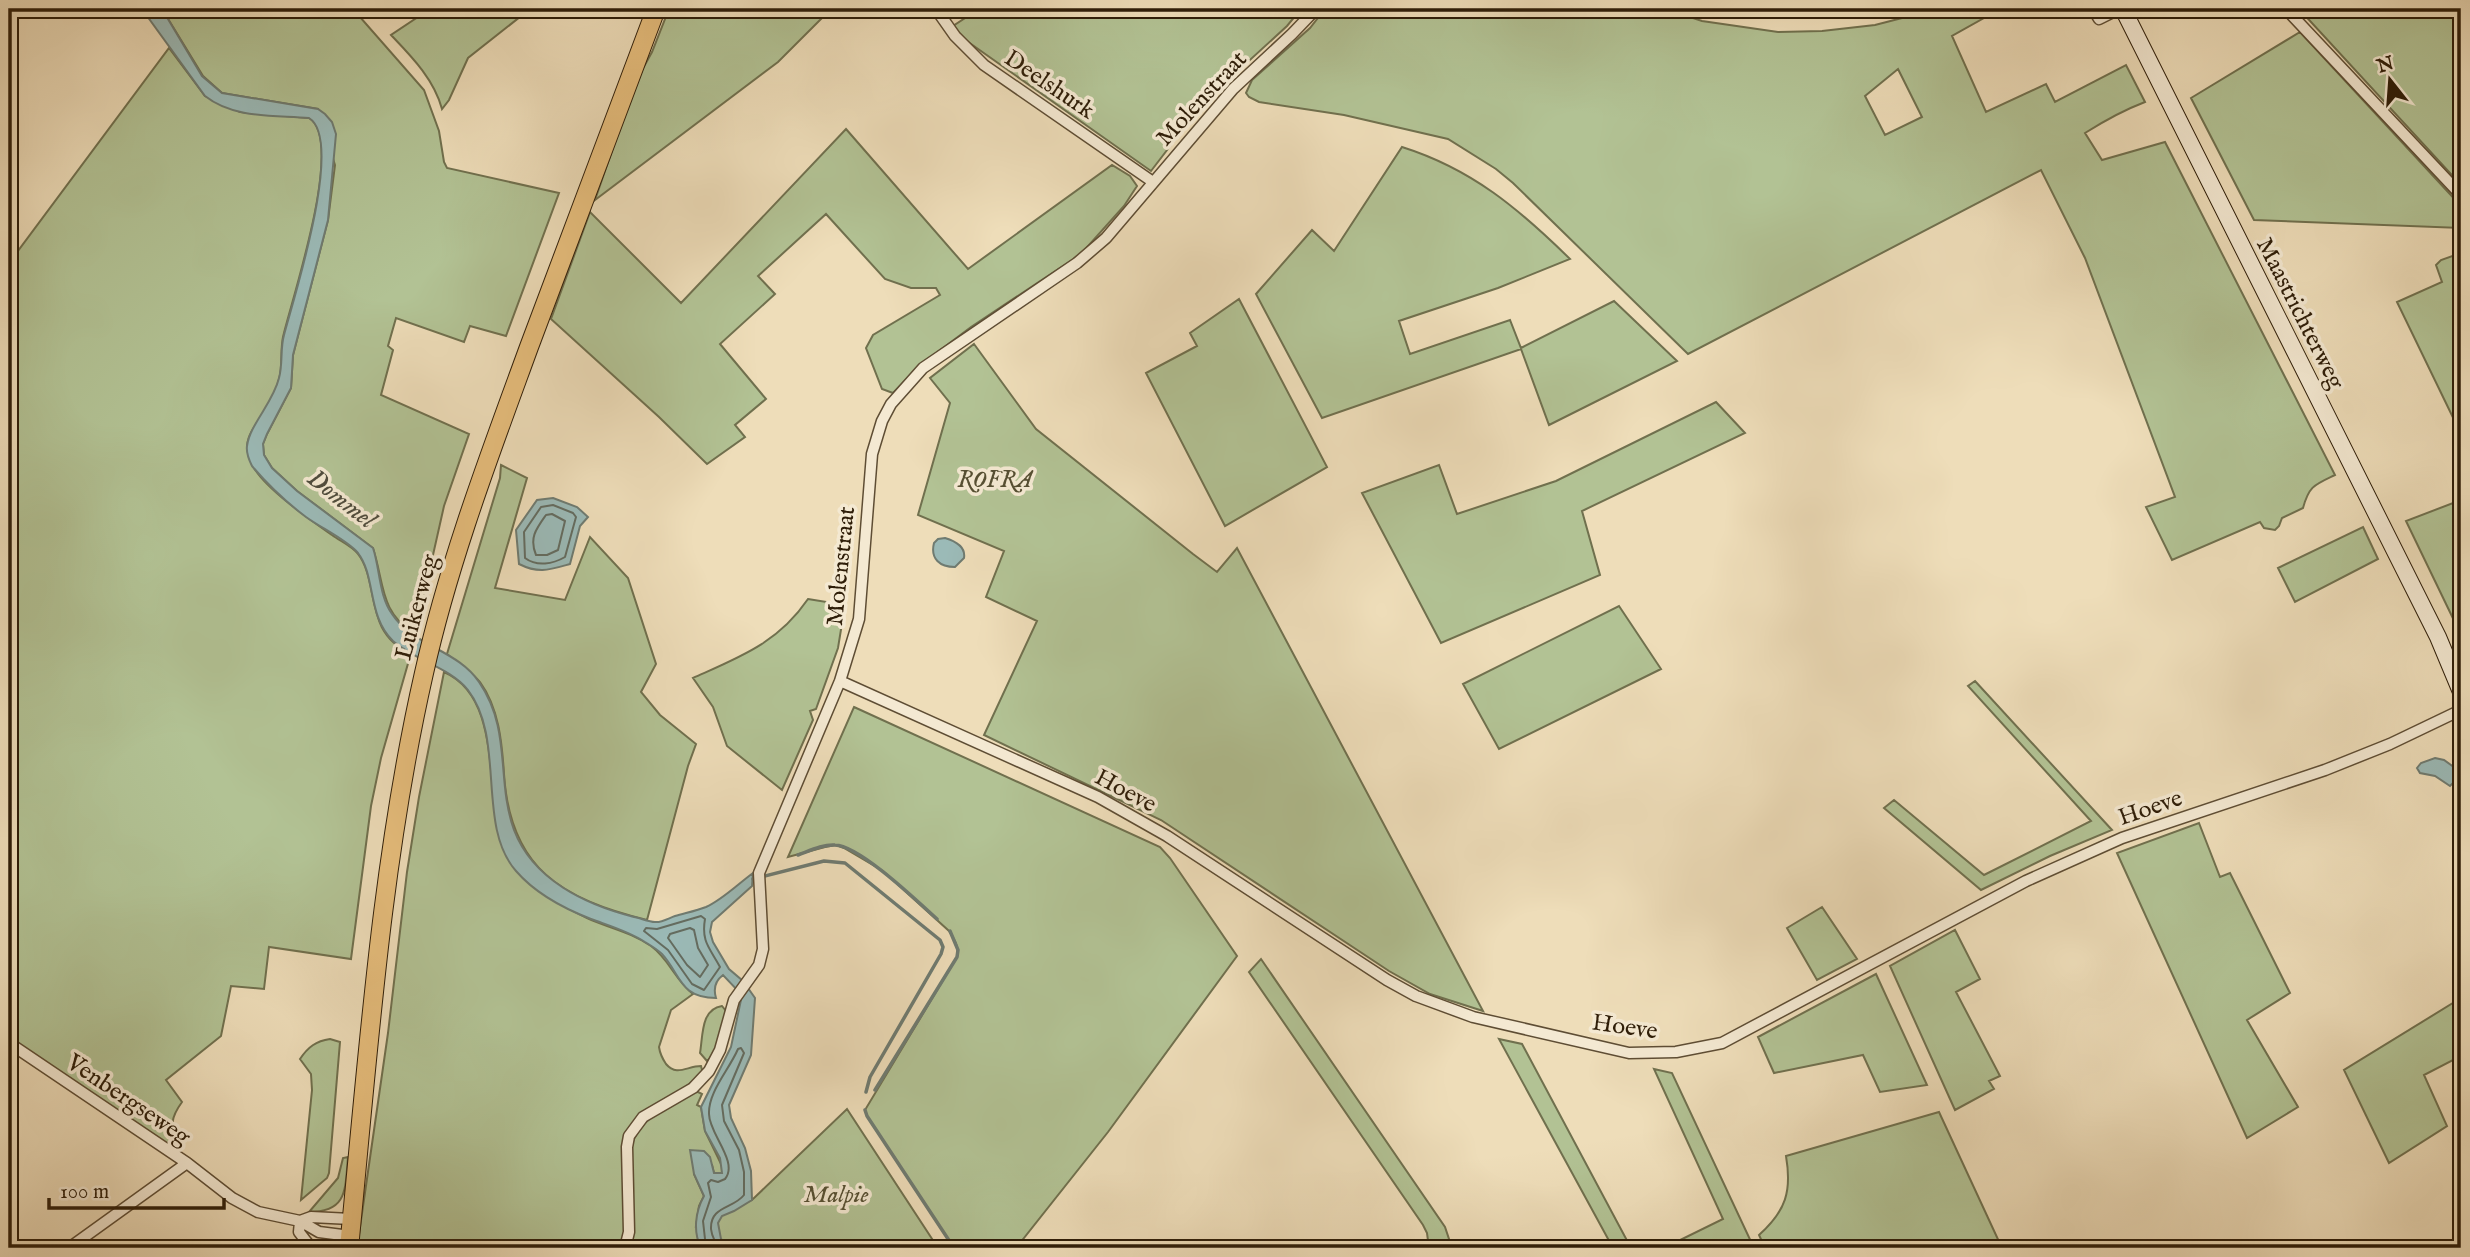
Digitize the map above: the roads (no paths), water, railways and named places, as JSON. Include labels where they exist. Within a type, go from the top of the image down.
[{"type":"main road","name":"Luikerweg","points":[[350,1234],[392,841],[404,768],[433,635],[481,480],[656,9]]},
{"type":"main road","name":"Maastrichterweg","points":[[2121,9],[2438,637],[2461,692]]},
{"type":"main road","name":"Maastrichterweg","points":[[2438,637],[2461,669]]},
{"type":"street","name":"Deelshurk","points":[[936,9],[955,36],[984,65],[1153,182]]},
{"type":"street","name":"Molenstraat","points":[[625,1248],[629,1232],[626,1147],[629,1136],[643,1117],[693,1088],[709,1071],[720,1050],[734,1000],[759,965],[763,949],[759,878],[840,681],[859,619],[872,454],[882,421],[891,404],[923,368],[1077,264],[1106,238],[1233,89],[1316,9]]},
{"type":"street","name":"Maastrichterweg","points":[[2093,9],[2099,19],[2121,9]]},
{"type":"street","points":[[2286,9],[2461,195]]},
{"type":"street","name":"Hoeve","points":[[840,681],[1098,796],[1167,836],[1387,980],[1416,996],[1473,1017],[1629,1053],[1676,1052],[1722,1043],[2026,881],[2075,858],[2122,838],[2325,770],[2390,744],[2461,710]]},
{"type":"street","name":"Venbergseweg","points":[[9,1043],[187,1163],[232,1198],[278,1218],[300,1222],[319,1232],[350,1234]]},
{"type":"street","points":[[68,1248],[187,1163]]},
{"type":"street","name":"Venbergseweg","points":[[300,1222],[311,1217],[350,1234]]},
{"type":"street","points":[[300,1222],[299,1232],[309,1245]]},
{"type":"water","points":[[142,9],[162,9],[202,76],[222,93],[318,109],[332,122],[336,134],[328,220],[293,355],[291,388],[267,434],[263,444],[264,455],[272,468],[297,491],[373,548],[385,599],[401,625],[460,662],[479,682],[496,718],[509,811],[523,848],[534,863],[563,888],[616,912],[653,922],[706,907],[753,873],[752,886],[712,922],[710,932],[729,969],[743,981],[755,998],[751,1055],[729,1105],[731,1118],[745,1148],[751,1171],[752,1200],[722,1216],[718,1223],[721,1239],[733,1248],[701,1248],[696,1222],[704,1196],[694,1174],[690,1150],[704,1151],[710,1157],[714,1173],[722,1173],[720,1158],[705,1131],[701,1107],[731,1047],[742,995],[723,975],[715,985],[716,998],[695,994],[688,990],[662,954],[653,947],[639,938],[561,905],[541,893],[516,871],[504,852],[497,831],[486,733],[479,710],[468,690],[452,676],[393,641],[379,620],[364,562],[358,553],[291,505],[252,466],[247,451],[249,438],[279,378],[283,340],[313,222],[322,156],[319,132],[309,118],[242,112],[229,109],[205,96]]},
{"type":"water","points":[[553,498],[577,507],[588,517],[580,526],[570,564],[544,570],[519,564],[516,530],[537,500]]},
{"type":"water","points":[[945,538],[962,547],[964,558],[955,567],[941,564],[933,554],[934,543]]},
{"type":"water","points":[[2435,758],[2444,760],[2458,770],[2459,777],[2450,786],[2435,776],[2420,773],[2417,768],[2421,763]]},
{"type":"waterway","points":[[798,855],[826,846],[846,848],[873,864],[937,919]]},
{"type":"waterway","points":[[753,879],[824,861],[845,863],[940,940],[943,947],[941,954],[870,1077],[866,1092]]},
{"type":"waterway","points":[[875,1090],[957,957],[958,950],[950,931]]},
{"type":"waterway","points":[[865,1110],[954,1248]]},
{"type":"park label","name":"ROFRA","points":[[995,479]]},
{"type":"park label","name":"Malpie","points":[[836,1194]]},
{"type":"water label","name":"Dommel","points":[[342,498]]}]
